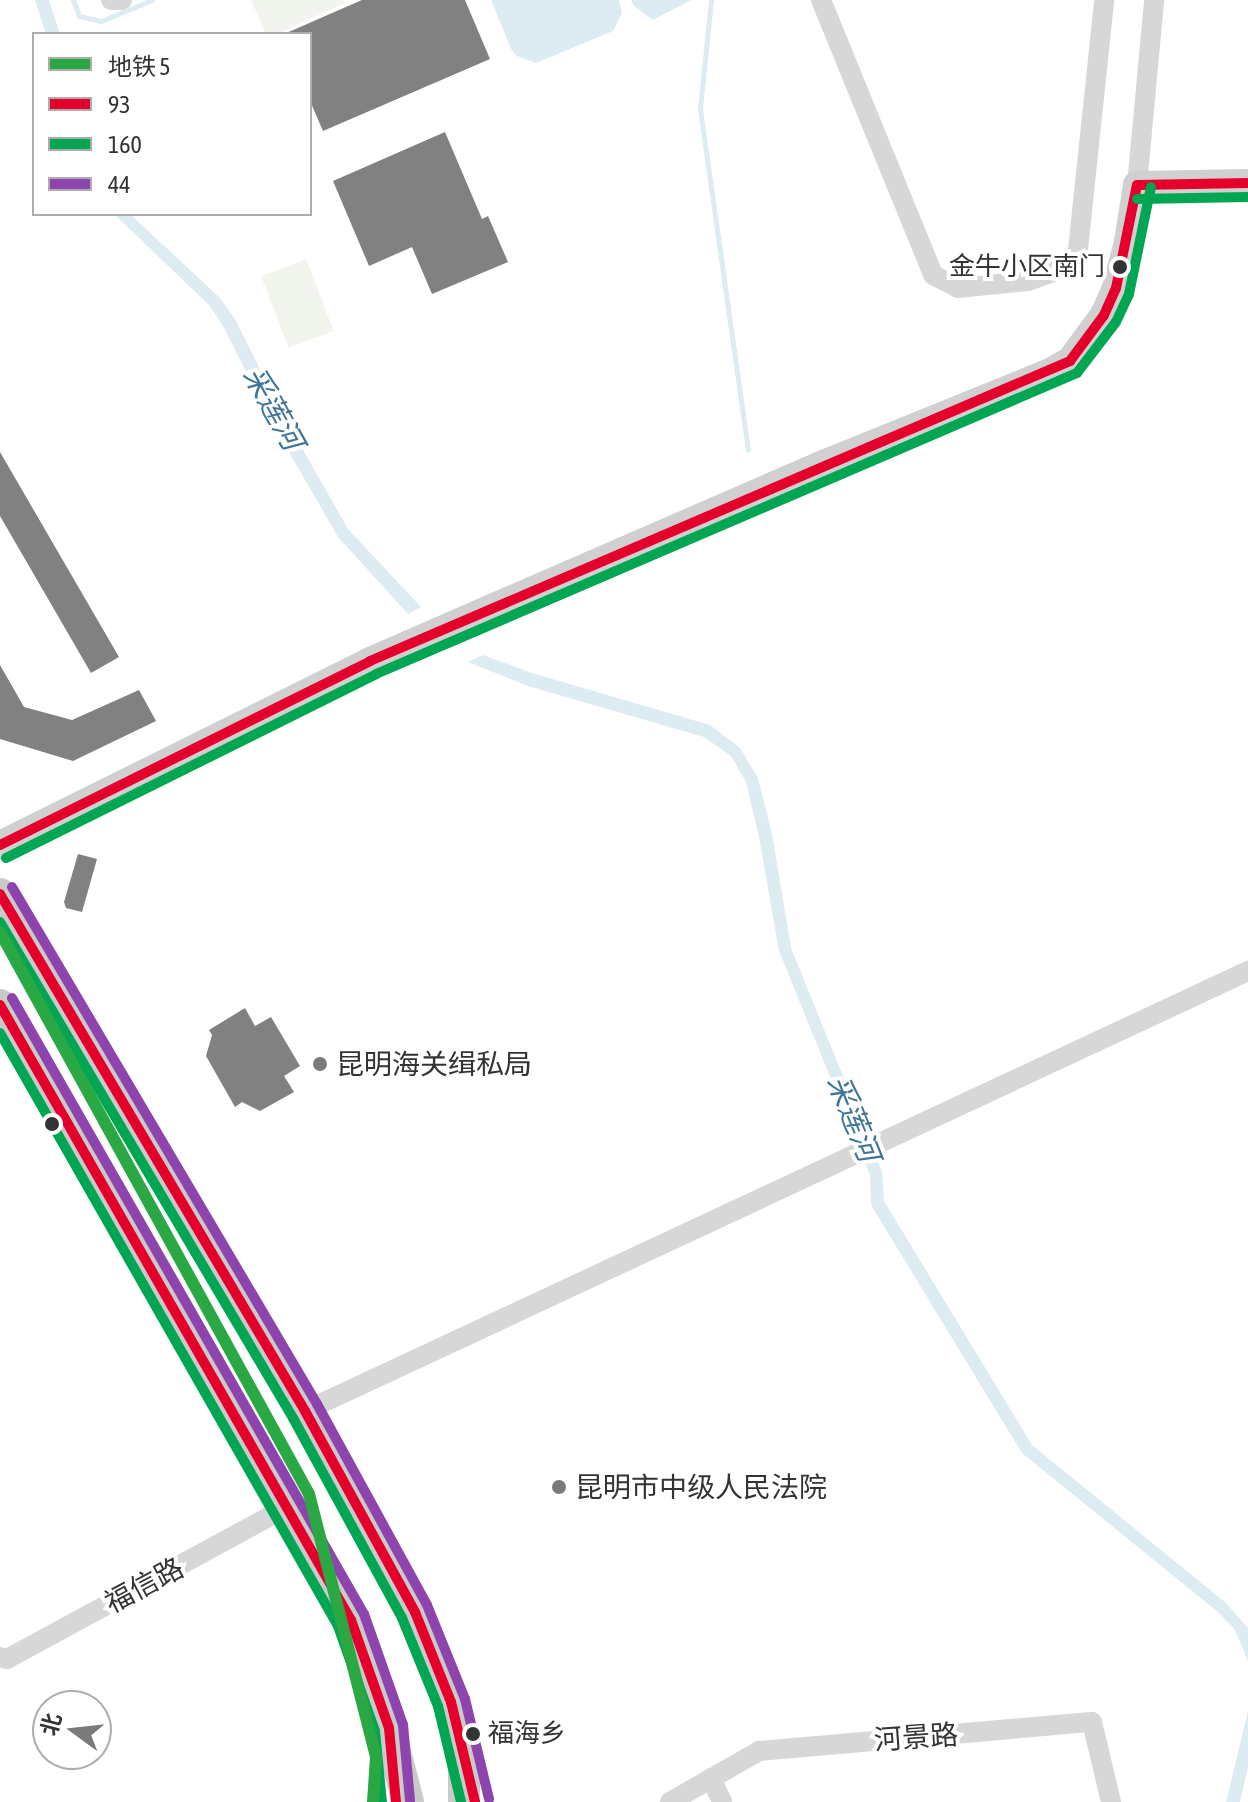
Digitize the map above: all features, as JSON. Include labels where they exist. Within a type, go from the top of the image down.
[{"type":"main road","points":[[0,894],[305,1411],[415,1612],[451,1702],[464,1769],[464,1802]]},
{"type":"main road","points":[[0,1005],[351,1620],[389,1728],[408,1802]]},
{"type":"street","points":[[111,0],[122,0]]},
{"type":"street","points":[[821,0],[933,275],[958,288],[1028,281],[1070,266],[1077,259],[1104,0]]},
{"type":"street","points":[[0,845],[370,661],[1070,361],[1104,315],[1116,288],[1128,242],[1137,185],[1154,0]]},
{"type":"street","points":[[1137,185],[1248,183]]},
{"type":"street","points":[[305,1411],[1248,971]]},
{"type":"street","name":"福信路","points":[[0,1657],[7,1659],[287,1507]]},
{"type":"street","name":"河景路","points":[[670,1802],[759,1751],[1092,1722],[1111,1802]]},
{"type":"street","points":[[389,1728],[396,1802]]},
{"type":"street","points":[[464,1769],[475,1802]]},
{"type":"street","points":[[711,1778],[722,1802]]},
{"type":"shaded area","points":[[251,0],[343,0],[345,3],[281,32],[265,32]]},
{"type":"shaded area","points":[[306,259],[334,331],[289,348],[261,276]]},
{"type":"water","points":[[35,0],[49,0],[59,32],[45,32]]},
{"type":"water","points":[[491,0],[619,0],[622,13],[613,31],[536,63],[517,56],[511,49]]},
{"type":"water","points":[[631,0],[691,0],[653,20],[634,6]]},
{"type":"water","name":"采莲河","points":[[116,216],[132,216],[220,298],[235,319],[282,413],[348,529],[421,607],[408,614],[338,537],[210,306]]},
{"type":"water","name":"采莲河","points":[[483,655],[532,673],[710,725],[740,748],[758,778],[772,834],[791,948],[882,1172],[884,1201],[1032,1445],[1226,1603],[1248,1628],[1248,1661],[1235,1630],[1218,1612],[1022,1453],[871,1205],[870,1175],[779,951],[746,782],[731,756],[704,737],[528,686],[468,662]]},
{"type":"water","points":[[1248,1711],[1248,1767],[1240,1802],[1226,1802]]},
{"type":"building","points":[[362,0],[465,0],[490,59],[323,131],[312,106],[312,32],[289,32]]},
{"type":"building","points":[[445,132],[482,219],[488,216],[508,262],[432,294],[412,247],[369,266],[333,181]]},
{"type":"building","points":[[0,452],[119,657],[91,673],[0,516]]},
{"type":"building","points":[[0,665],[24,707],[72,720],[139,690],[156,721],[73,761],[0,739]]},
{"type":"building","points":[[78,854],[97,859],[82,912],[66,908],[64,902]]},
{"type":"building","points":[[245,1008],[255,1026],[271,1017],[300,1066],[284,1076],[294,1092],[260,1111],[242,1102],[235,1107],[206,1056],[212,1035],[209,1030]]},
{"type":"waterway","points":[[73,0],[79,16],[101,21],[152,0]]},
{"type":"waterway","points":[[711,0],[700,109],[748,450]]},
{"type":"metro line","name":"5","points":[[0,932],[309,1494],[376,1757],[373,1802]]},
{"type":"transit line","name":"93","points":[[1137,185],[1248,183]]},
{"type":"transit line","name":"93","points":[[0,845],[370,661],[1070,361],[1104,315],[1116,288],[1137,185]]},
{"type":"transit line","name":"160","points":[[6,858],[376,674],[1077,373],[1116,322],[1129,294],[1151,187]]},
{"type":"transit line","name":"160","points":[[1137,199],[1248,197]]},
{"type":"transit line","name":"44","points":[[12,887],[317,1404],[427,1605],[465,1699],[489,1799]]},
{"type":"transit line","name":"93","points":[[0,894],[305,1411],[415,1612],[451,1702],[475,1802]]},
{"type":"transit line","name":"160","points":[[0,922],[293,1418],[402,1618],[438,1706],[461,1802]]},
{"type":"transit line","name":"44","points":[[12,998],[364,1614],[403,1725],[410,1801]]},
{"type":"transit line","name":"93","points":[[0,1005],[351,1620],[389,1728],[396,1802]]},
{"type":"transit line","name":"160","points":[[0,1033],[338,1626],[375,1731],[382,1802]]},
{"type":"place","name":"金牛小区南门","points":[[1120,267]]},
{"type":"place","name":"昆明海关缉私局","points":[[320,1064]]},
{"type":"place","name":"昆明市中级人民法院","points":[[559,1487]]},
{"type":"place","name":"福海乡","points":[[473,1734]]}]
